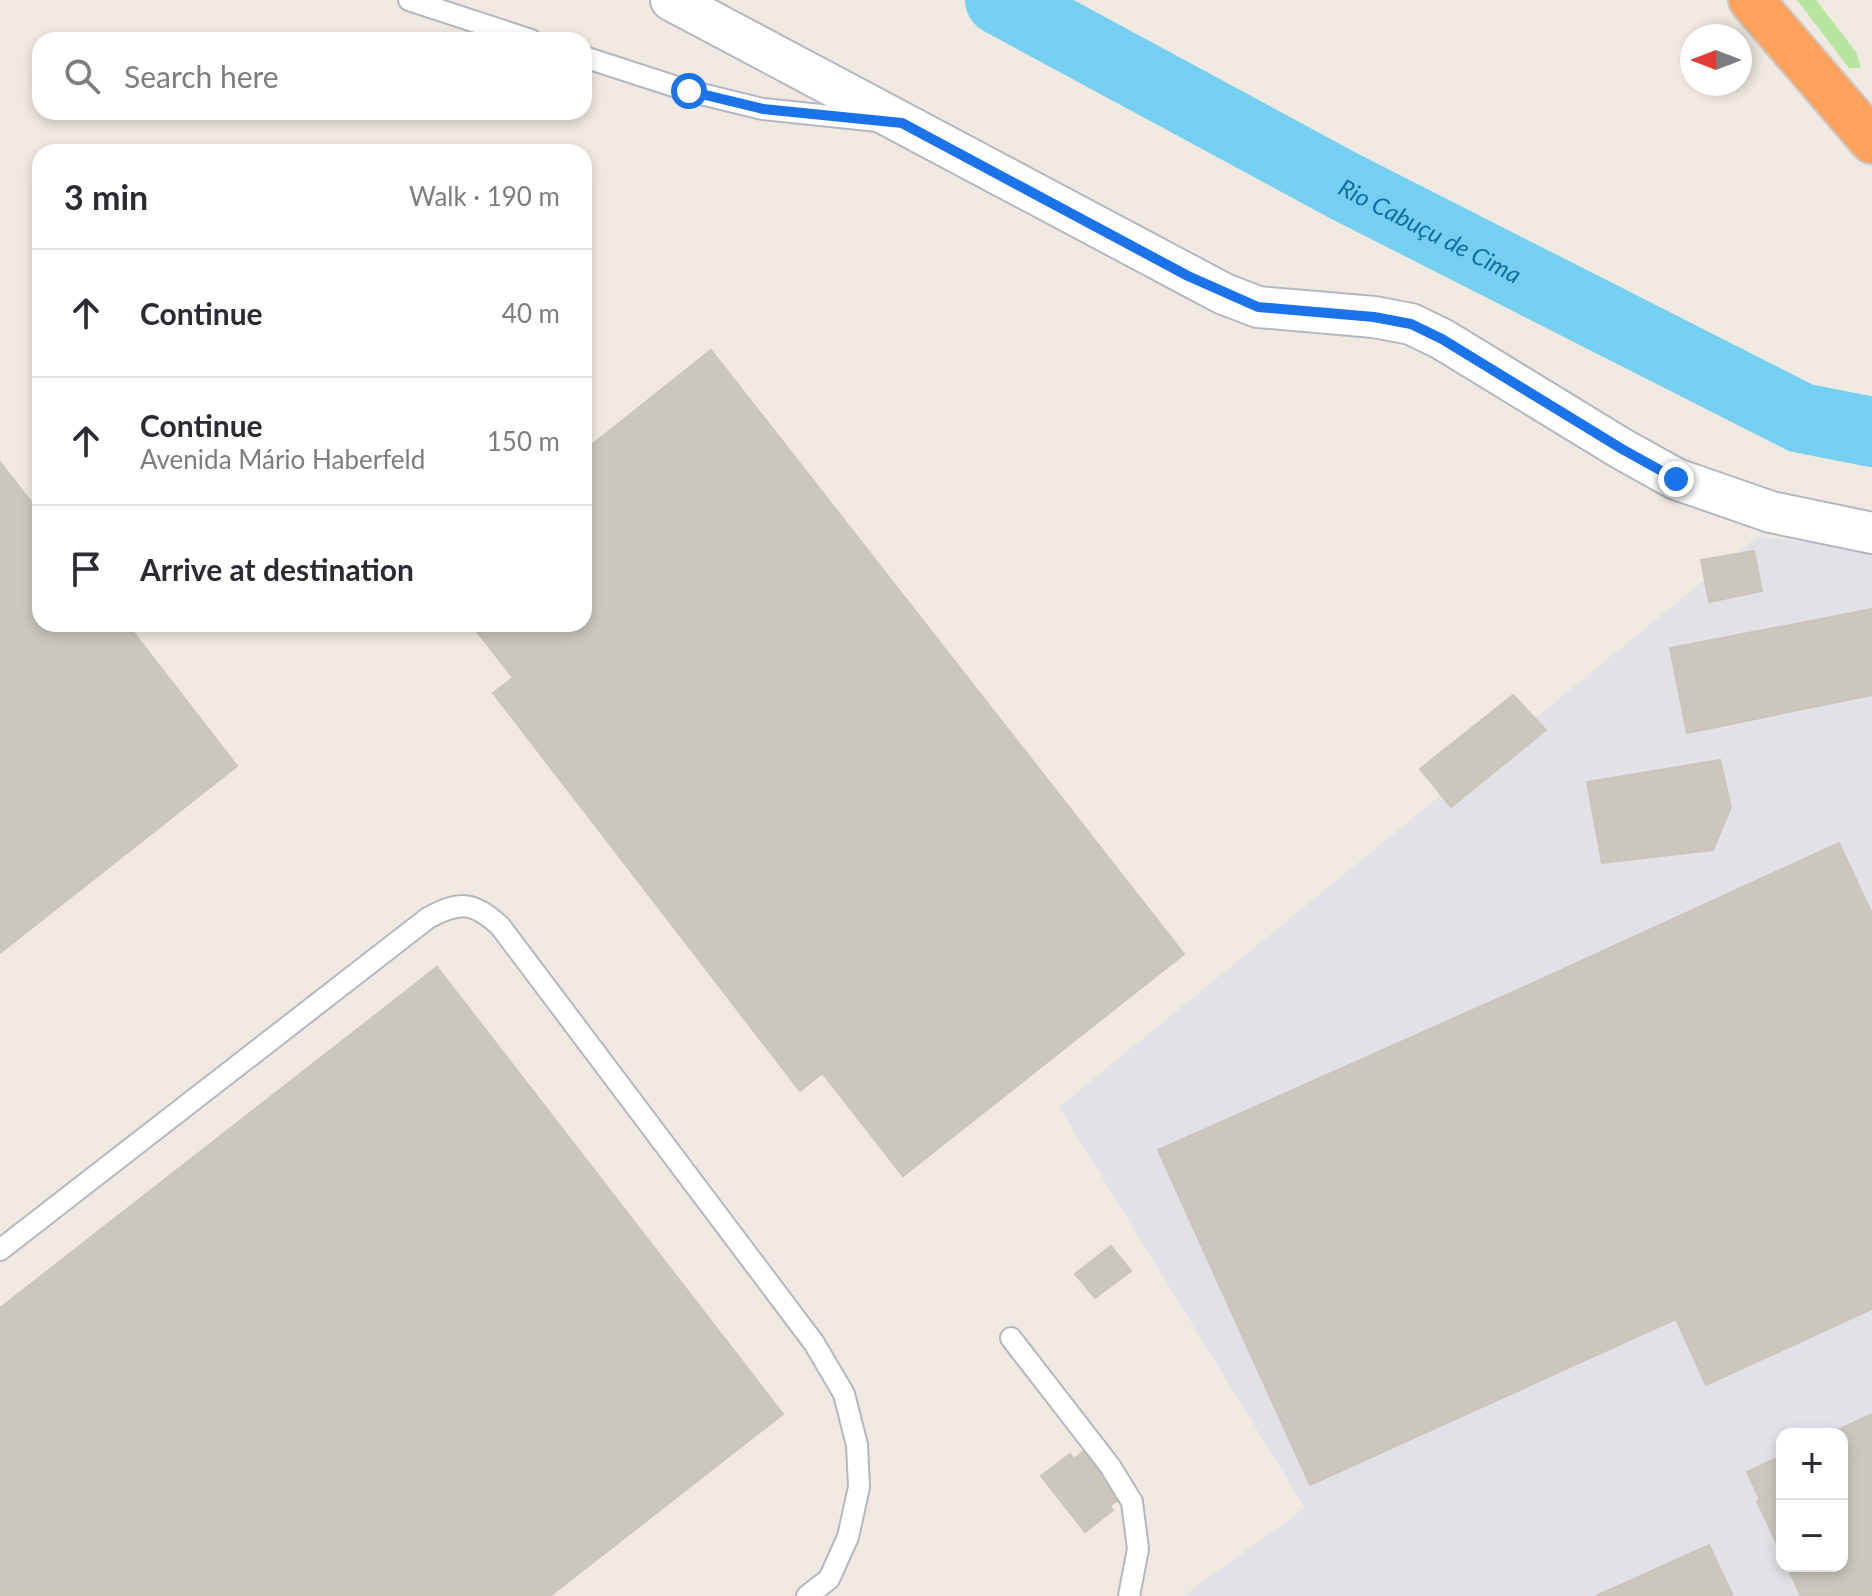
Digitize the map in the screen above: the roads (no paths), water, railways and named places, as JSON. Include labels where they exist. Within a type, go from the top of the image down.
[{"type":"highway","points":[[1751,0],[1872,141]]},
{"type":"street","points":[[671,0],[1224,294],[1258,307],[1374,317],[1411,324],[1442,339],[1676,479],[1771,512],[1872,533]]},
{"type":"lane","points":[[409,0],[507,32]]},
{"type":"lane","points":[[592,60],[689,91],[763,109],[902,123]]},
{"type":"lane","points":[[0,1250],[428,918],[449,906],[466,905],[484,911],[500,926],[814,1343],[844,1394],[857,1445],[859,1487],[848,1537],[829,1579],[807,1596]]},
{"type":"lane","points":[[1011,1338],[1110,1466],[1132,1502],[1138,1549],[1129,1596]]},
{"type":"waterway","name":"Rio Cabuçu de Cima","points":[[1000,0],[1344,186],[1801,418],[1872,432]]}]
